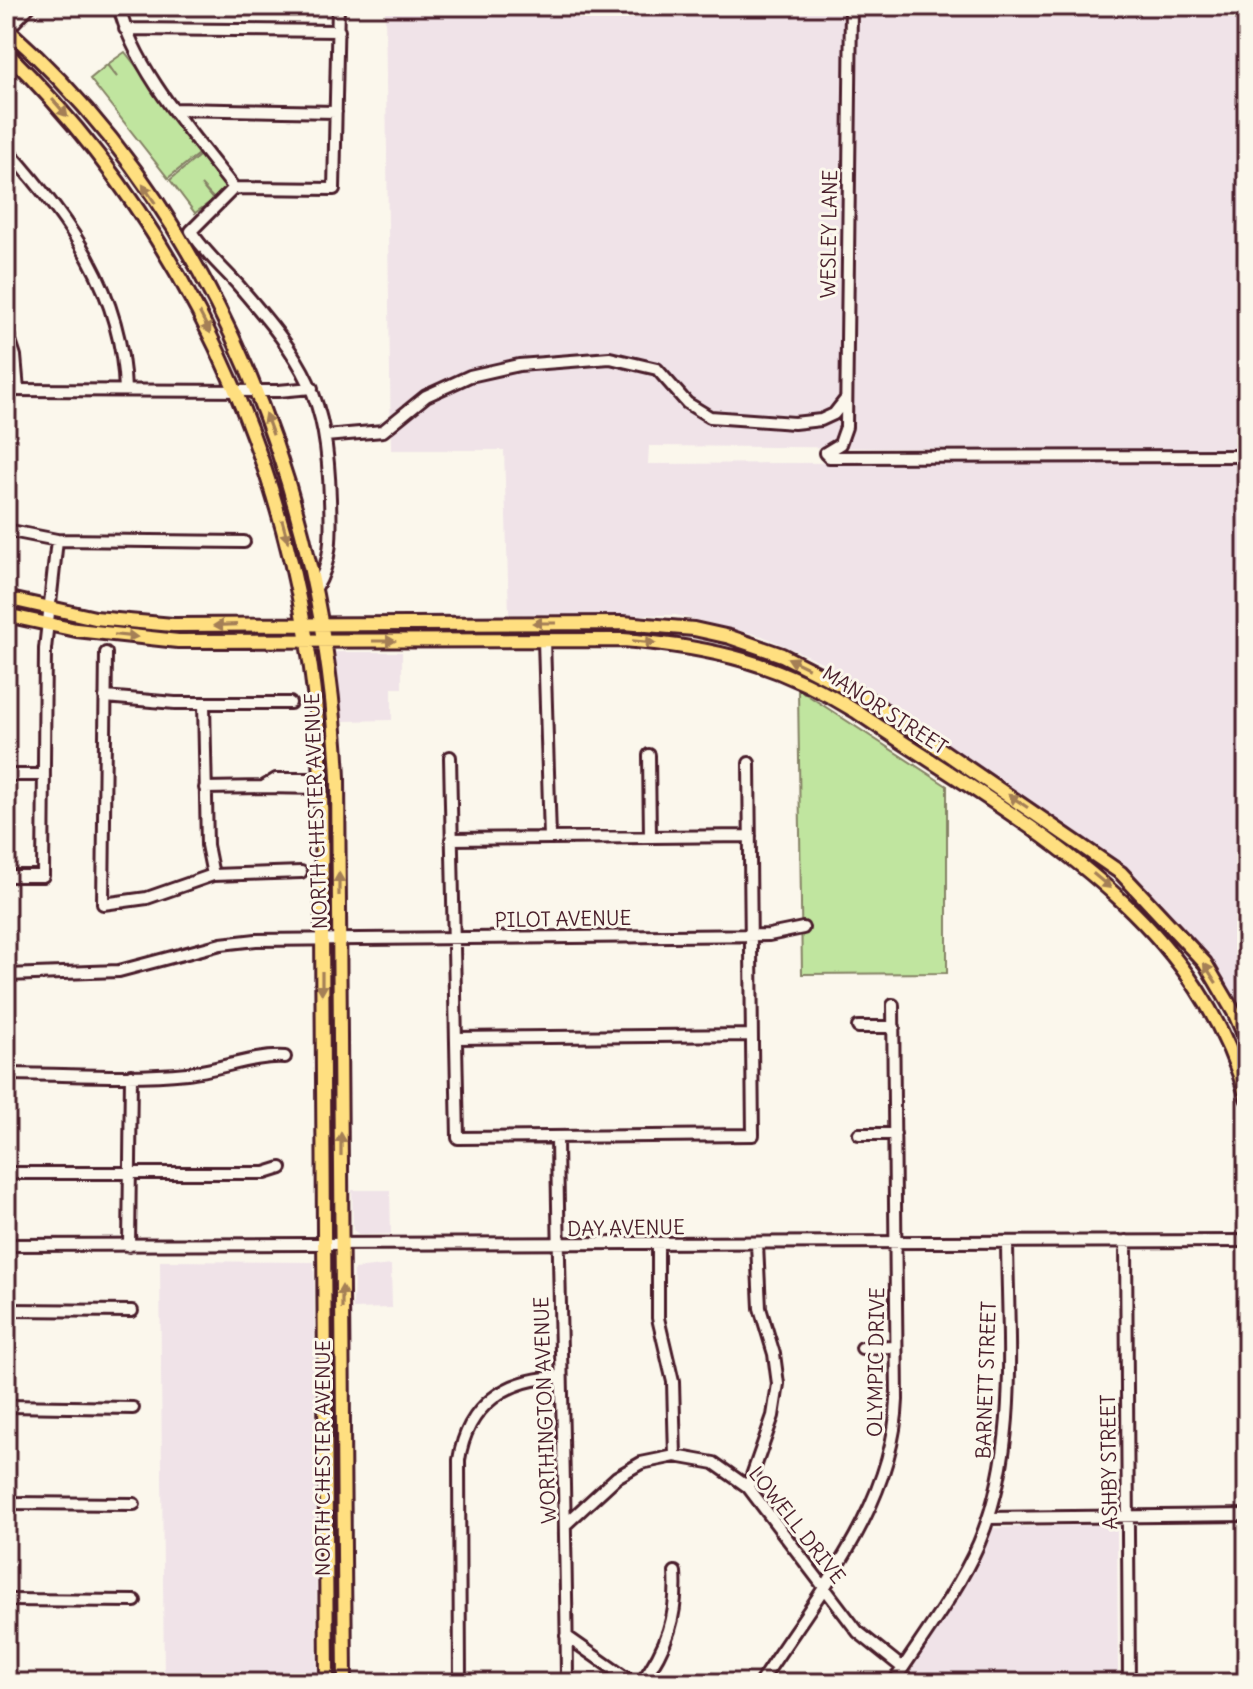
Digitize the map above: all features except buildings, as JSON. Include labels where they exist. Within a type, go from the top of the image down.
[{"type":"main road","name":"NORTH CHESTER AVENUE","points":[[7,29],[102,129],[170,224],[217,306],[256,390],[284,464],[316,588],[337,740],[345,1683]]},
{"type":"main road","name":"NORTH CHESTER AVENUE","points":[[6,52],[88,140],[148,223],[201,314],[237,389],[283,523],[300,596],[316,704],[321,783],[327,1683]]},
{"type":"main road","points":[[22,68],[44,77],[54,75]]},
{"type":"main road","name":"MANOR STREET","points":[[6,598],[51,610],[153,624],[623,623],[694,629],[782,655],[866,698],[1121,873],[1205,963],[1247,1041]]},
{"type":"main road","name":"MANOR STREET","points":[[6,615],[49,625],[178,641],[623,640],[714,650],[814,687],[857,712],[1077,861],[1140,916],[1173,952],[1206,1001],[1217,1020],[1247,1098]]},
{"type":"main road","points":[[325,1431],[334,1468],[344,1472]]},
{"type":"main road","points":[[326,1480],[344,1515]]},
{"type":"main road","points":[[326,1587],[345,1638]]},
{"type":"street","name":"NORTH CHESTER AVENUE","points":[[7,29],[30,6]]},
{"type":"street","points":[[119,6],[125,29],[173,109],[234,188]]},
{"type":"street","points":[[316,588],[325,574],[330,546],[325,436],[312,388],[290,348],[191,231],[234,188],[334,189],[338,6]]},
{"type":"street","name":"WESLEY LANE","points":[[851,6],[844,433],[840,444],[825,453],[829,457],[1247,456]]},
{"type":"street","points":[[125,29],[339,31]]},
{"type":"street","points":[[173,109],[336,112]]},
{"type":"street","points":[[6,148],[59,212],[102,280],[117,324],[125,390]]},
{"type":"street","points":[[6,328],[15,356],[18,390]]},
{"type":"street","points":[[325,436],[383,431],[426,396],[470,376],[519,365],[614,357],[657,369],[687,403],[710,417],[794,423],[821,420],[834,414],[845,400]]},
{"type":"street","points":[[6,390],[312,388]]},
{"type":"street","points":[[6,530],[57,540],[244,542]]},
{"type":"street","points":[[6,876],[43,876],[45,649],[57,540]]},
{"type":"street","points":[[544,640],[550,838]]},
{"type":"street","points":[[106,653],[103,904],[147,898],[213,875],[301,872]]},
{"type":"street","points":[[105,697],[204,704],[290,703]]},
{"type":"street","points":[[204,704],[207,845],[213,875]]},
{"type":"street","points":[[649,755],[650,837]]},
{"type":"street","points":[[450,757],[458,1138],[753,1135],[749,763]]},
{"type":"street","points":[[6,775],[44,775]]},
{"type":"street","points":[[205,788],[263,787],[276,779],[321,783]]},
{"type":"street","points":[[451,839],[750,836]]},
{"type":"street","name":"PILOT AVENUE","points":[[6,975],[106,973],[145,966],[221,944],[322,938],[751,935],[803,928]]},
{"type":"street","name":"OLYMPIC DRIVE","points":[[760,1683],[867,1516],[883,1479],[896,1414],[893,1005]]},
{"type":"street","points":[[858,1027],[894,1027]]},
{"type":"street","points":[[457,1038],[752,1035]]},
{"type":"street","points":[[6,1074],[186,1073],[269,1056],[285,1057]]},
{"type":"street","points":[[129,1246],[131,1075]]},
{"type":"street","points":[[859,1134],[895,1134]]},
{"type":"street","name":"WORTHINGTON AVENUE","points":[[557,1137],[567,1683]]},
{"type":"street","points":[[6,1173],[265,1173],[281,1168]]},
{"type":"street","name":"ASHBY STREET","points":[[1126,1241],[1129,1683]]},
{"type":"street","name":"DAY AVENUE","points":[[6,1245],[342,1247],[1247,1241]]},
{"type":"street","name":"BARNETT STREET","points":[[893,1683],[962,1576],[989,1518],[1001,1471],[1007,1423],[1007,1242]]},
{"type":"street","points":[[748,1487],[773,1416],[778,1384],[774,1354],[760,1308],[757,1244]]},
{"type":"street","points":[[658,1245],[658,1318],[675,1395],[675,1456]]},
{"type":"street","points":[[6,1310],[132,1311]]},
{"type":"street","points":[[862,1348],[896,1347]]},
{"type":"street","points":[[460,1683],[459,1460],[465,1435],[478,1412],[506,1388],[531,1379],[561,1377]]},
{"type":"street","points":[[6,1406],[133,1408]]},
{"type":"street","name":"LOWELL DRIVE","points":[[566,1524],[628,1470],[654,1459],[675,1456],[714,1463],[748,1487],[858,1632],[903,1668]]},
{"type":"street","points":[[6,1503],[134,1504]]},
{"type":"street","points":[[989,1518],[1247,1515]]},
{"type":"street","points":[[641,1683],[670,1632],[677,1599],[675,1572]]},
{"type":"street","points":[[6,1600],[135,1601]]},
{"type":"street","points":[[566,1636],[633,1683]]},
{"type":"shaded area","points":[[385,6],[1247,6],[1247,451],[649,446],[648,464],[1247,460],[1247,1027],[1217,970],[1122,869],[980,785],[851,680],[824,663],[762,636],[675,615],[509,614],[504,450],[391,450]]},
{"type":"shaded area","points":[[335,652],[402,652],[402,688],[392,688],[392,720],[343,721]]},
{"type":"shaded area","points":[[352,1190],[390,1190],[391,1234],[360,1235],[353,1230]]},
{"type":"shaded area","points":[[160,1261],[314,1262],[317,1683],[164,1683]]},
{"type":"shaded area","points":[[391,1265],[392,1308],[353,1309],[354,1269]]},
{"type":"shaded area","points":[[1111,1524],[1117,1529],[1118,1683],[901,1683],[966,1584],[991,1528]]},
{"type":"green space","points":[[125,52],[202,151],[168,178],[90,79],[107,65],[117,77],[108,64]]},
{"type":"green space","points":[[204,152],[231,188],[215,200],[201,185],[213,200],[195,213],[170,180]]},
{"type":"green space","points":[[798,689],[947,786],[947,973],[802,974]]}]
